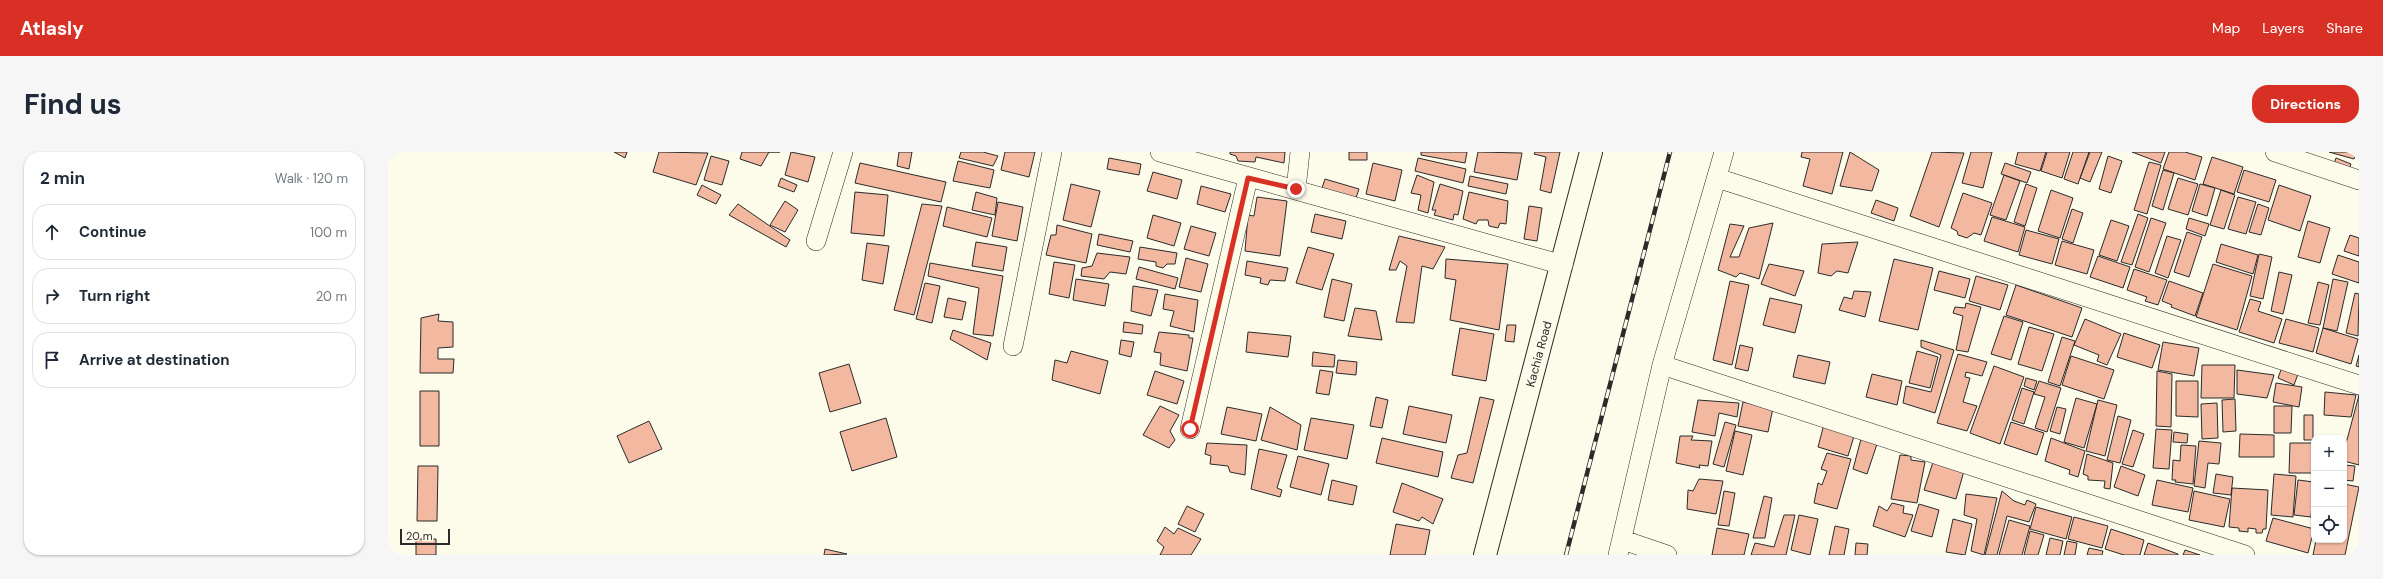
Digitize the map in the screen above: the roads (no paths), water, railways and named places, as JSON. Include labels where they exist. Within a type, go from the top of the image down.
[{"type":"main road","name":"Kachia Road","points":[[1485,555],[1592,152]]},
{"type":"street","points":[[816,241],[842,152]]},
{"type":"street","points":[[1013,346],[1052,152]]},
{"type":"street","points":[[1160,152],[1248,178],[1296,189],[1562,265]]},
{"type":"street","points":[[1296,189],[1300,152]]},
{"type":"street","points":[[1667,555],[1621,547],[1662,364],[1724,152]]},
{"type":"street","points":[[2275,152],[2359,180]]},
{"type":"street","points":[[1190,429],[1248,178]]},
{"type":"street","points":[[1717,178],[2359,385]]},
{"type":"street","points":[[1662,364],[2245,555]]},
{"type":"railway","points":[[1566,555],[1670,152]]}]
